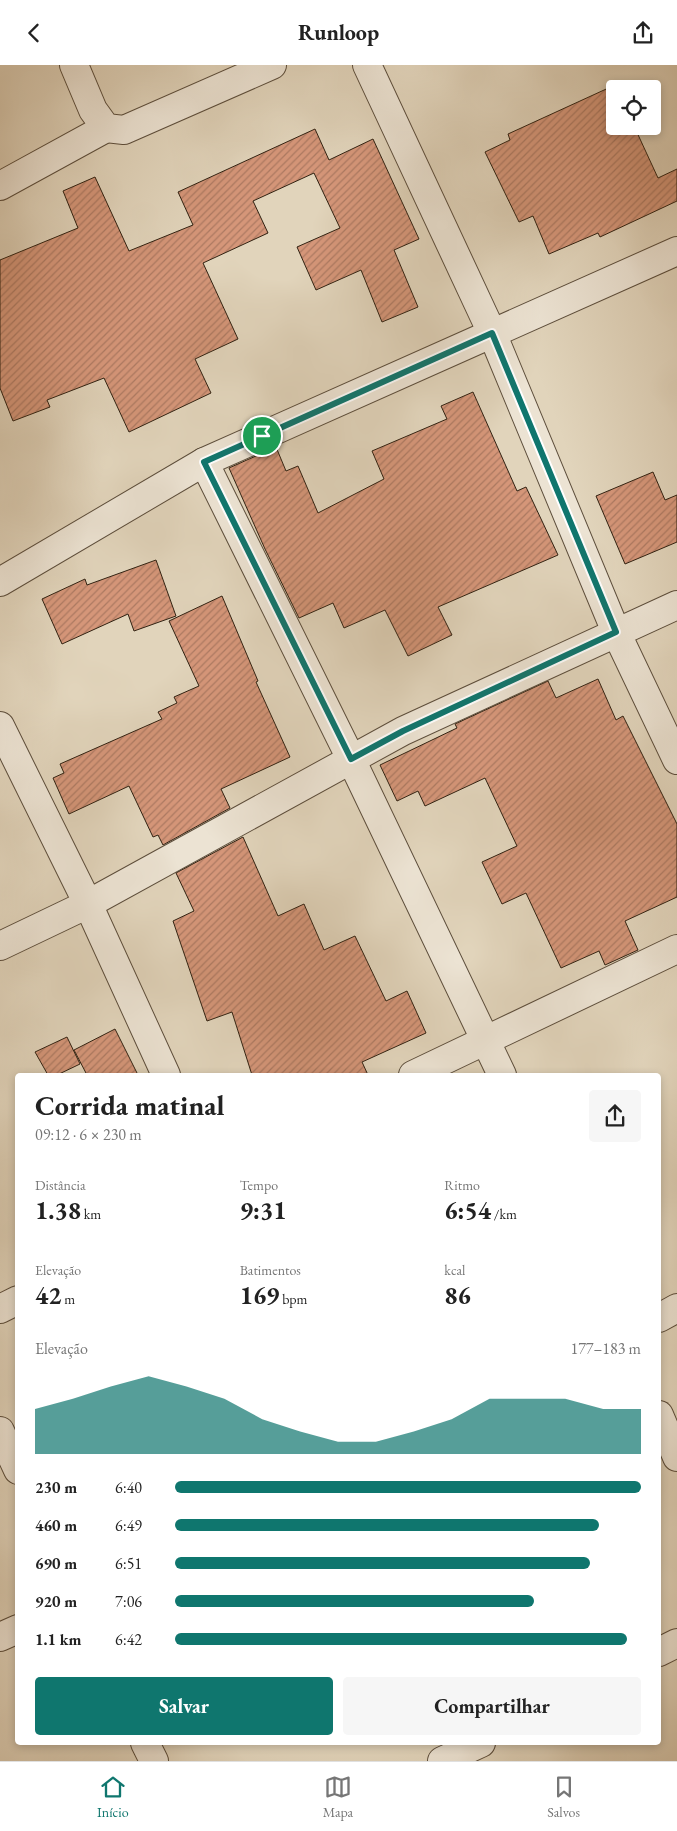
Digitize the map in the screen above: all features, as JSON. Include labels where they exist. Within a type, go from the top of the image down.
[{"type":"street","points":[[74,65],[93,109],[106,129]]},
{"type":"street","points":[[0,186],[106,129],[124,130],[272,65]]},
{"type":"street","points":[[367,65],[492,333],[616,632],[677,760]]},
{"type":"street","points":[[0,582],[204,462],[677,251]]},
{"type":"street","points":[[204,462],[351,759],[501,1073]]},
{"type":"street","points":[[0,946],[88,904],[403,731],[677,605]]},
{"type":"street","points":[[0,726],[88,904],[165,1073]]},
{"type":"street","points":[[417,1073],[677,949]]},
{"type":"street","points":[[0,1309],[15,1302]]},
{"type":"street","points":[[661,1317],[677,1308]]},
{"type":"street","points":[[661,1420],[677,1457]]},
{"type":"street","points":[[0,1431],[15,1463]]},
{"type":"street","points":[[0,1637],[15,1630]]},
{"type":"street","points":[[661,1651],[677,1643]]},
{"type":"street","points":[[146,1745],[154,1761]]},
{"type":"street","points":[[442,1761],[482,1747]]},
{"type":"building","points":[[606,89],[606,135],[638,135],[658,178],[677,169],[677,201],[600,237],[598,233],[549,254],[533,216],[519,222],[485,152],[510,140],[508,134]]},
{"type":"building","points":[[315,129],[329,160],[373,139],[419,239],[394,250],[418,307],[382,322],[361,270],[316,290],[297,247],[340,228],[314,173],[253,201],[268,233],[203,263],[238,339],[195,359],[211,393],[129,432],[104,378],[47,400],[50,407],[13,421],[0,388],[0,260],[78,228],[63,191],[95,177],[129,251],[193,225],[178,192]]},
{"type":"building","points":[[473,392],[517,491],[526,487],[558,555],[438,607],[452,635],[408,656],[385,610],[344,628],[333,603],[299,618],[265,549],[229,468],[276,447],[286,471],[298,466],[318,513],[384,479],[372,451],[447,419],[441,406]]},
{"type":"building","points":[[653,472],[665,500],[677,495],[677,542],[625,564],[596,496]]},
{"type":"building","points":[[156,560],[176,616],[134,631],[128,614],[62,644],[42,599],[85,579],[87,585]]},
{"type":"building","points":[[222,596],[258,681],[256,682],[290,757],[221,789],[230,808],[163,845],[158,835],[153,837],[129,786],[69,814],[53,778],[64,773],[60,764],[162,719],[158,712],[177,703],[174,697],[199,686],[169,621]]},
{"type":"building","points":[[598,679],[616,720],[623,716],[677,824],[677,897],[625,921],[638,950],[605,965],[599,951],[561,968],[526,893],[502,904],[482,862],[517,846],[485,778],[425,806],[418,791],[397,801],[380,765],[457,728],[455,724],[548,681],[556,698]]},
{"type":"building","points":[[243,837],[278,916],[304,904],[324,950],[355,936],[386,1001],[407,991],[426,1033],[362,1062],[367,1073],[251,1073],[232,1012],[207,1021],[173,921],[194,911],[176,873]]},
{"type":"building","points":[[115,1029],[137,1073],[86,1073],[74,1050]]},
{"type":"building","points":[[67,1037],[80,1064],[61,1073],[47,1073],[35,1052]]},
{"type":"route","points":[[492,333],[616,632],[403,731],[351,759],[204,462],[262,436],[492,333]]}]
